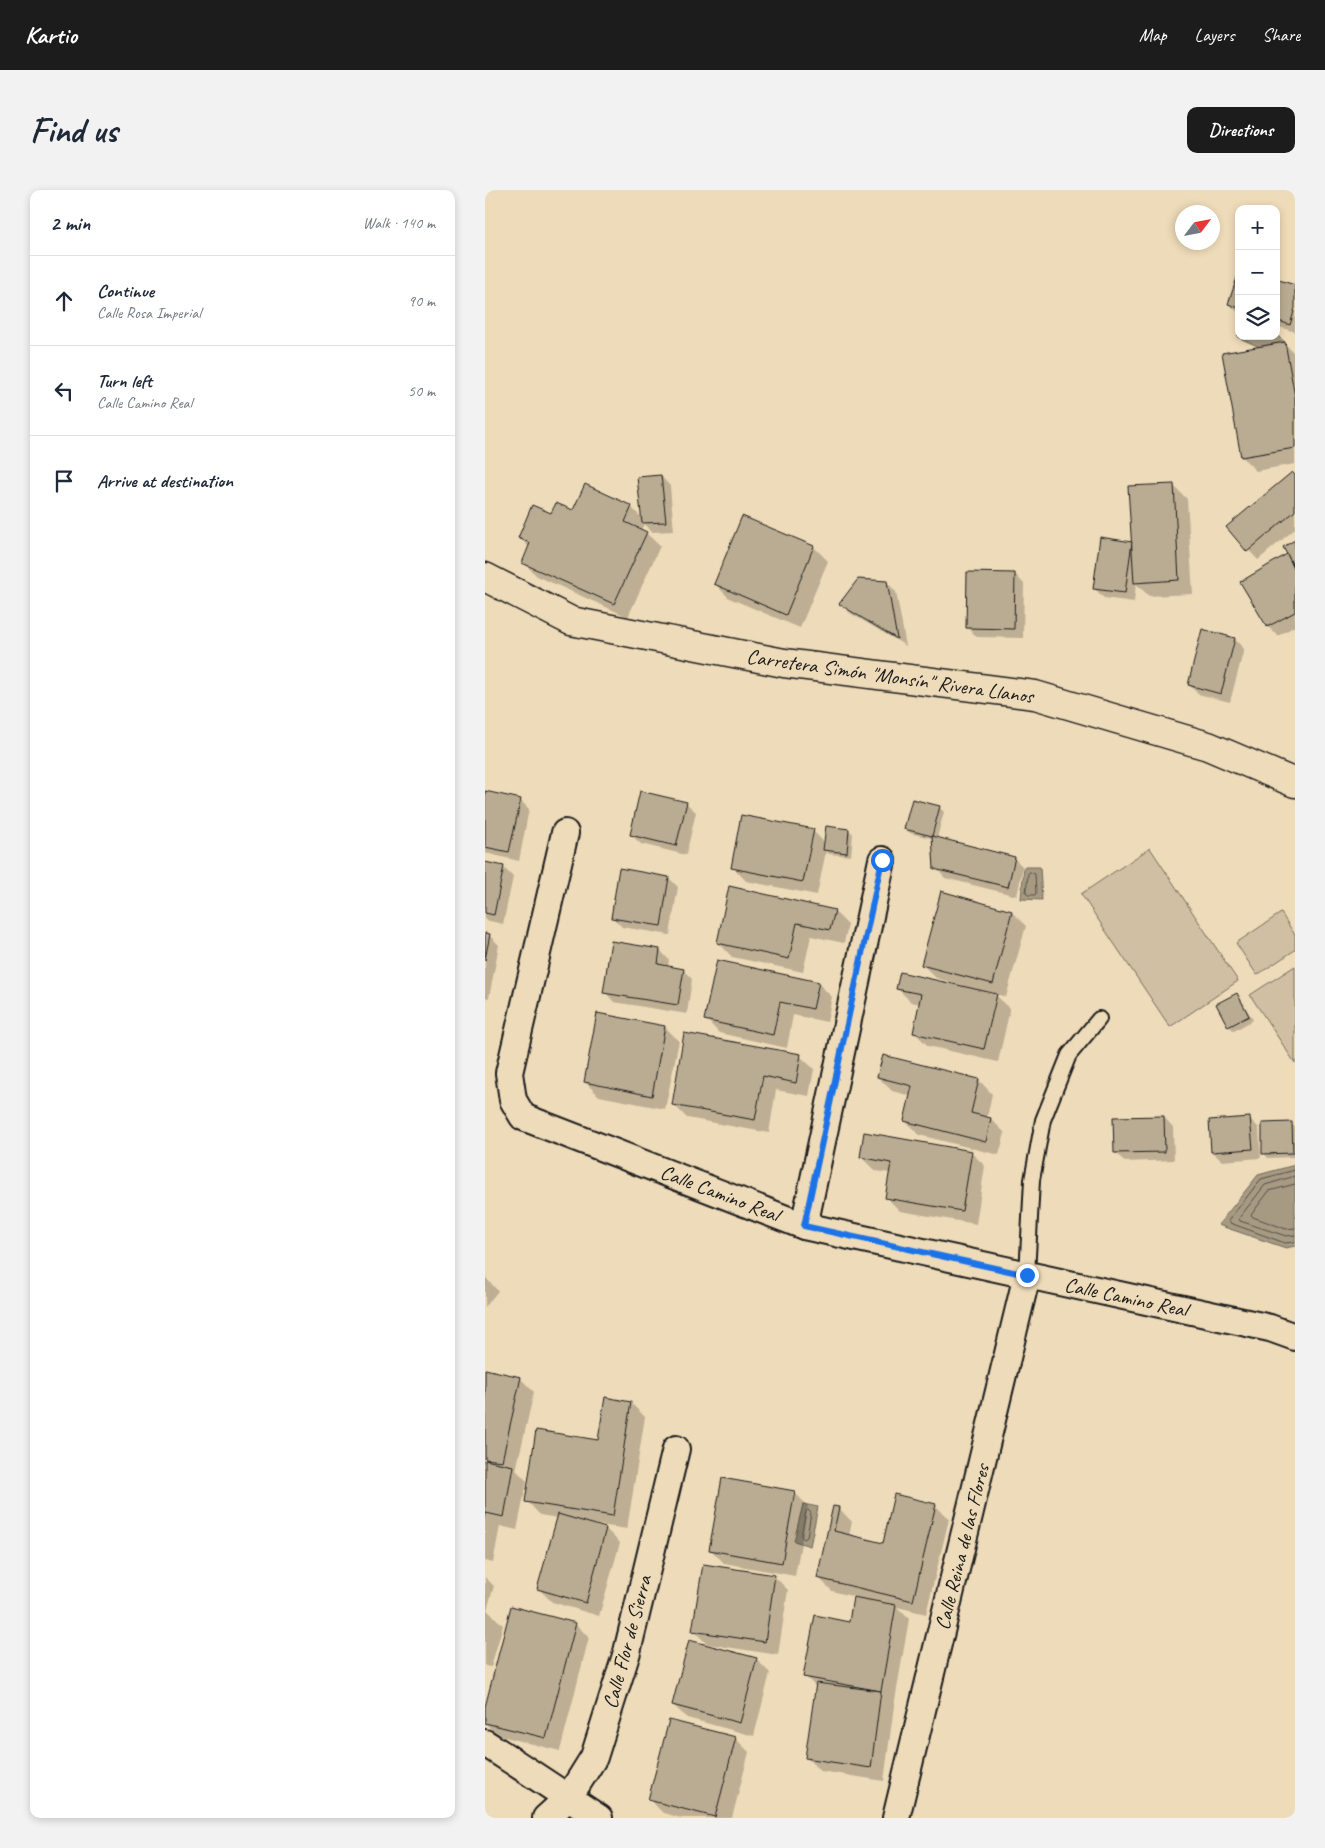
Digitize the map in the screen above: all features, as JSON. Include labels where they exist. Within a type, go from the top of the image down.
[{"type":"street","name":"Carretera Simón \"Monsín\" Rivera Llanos","points":[[490,582],[571,621],[784,663],[1035,696],[1208,746],[1295,783]]},
{"type":"street","name":"Calle Camino Real","points":[[565,834],[509,1073],[513,1100],[523,1117],[804,1226],[1270,1328],[1295,1337]]},
{"type":"street","points":[[804,1226],[882,860]]},
{"type":"street","name":"Calle Reina de las Flores","points":[[896,1818],[1027,1275]]},
{"type":"street","name":"Calle Flor de Sierra","points":[[546,1818],[569,1797],[594,1757],[621,1671],[676,1449]]},
{"type":"street","points":[[485,1743],[599,1818]]},
{"type":"lane","points":[[1027,1275],[1033,1180],[1043,1120],[1069,1055],[1099,1019]]},
{"type":"shaded area","points":[[1150,848],[1238,981],[1170,1027],[1081,894]]},
{"type":"shaded area","points":[[1281,913],[1295,935],[1295,950],[1257,975],[1236,943]]},
{"type":"shaded area","points":[[1295,966],[1295,1063],[1250,995]]},
{"type":"water","points":[[1280,338],[1285,342],[1260,347],[1244,340],[1280,340]]},
{"type":"water","points":[[1024,867],[1040,867],[1042,900],[1021,899]]},
{"type":"water","points":[[1295,1165],[1295,1246],[1286,1248],[1218,1225],[1258,1175]]},
{"type":"water","points":[[803,1504],[818,1507],[810,1546],[794,1541]]},
{"type":"building","points":[[1280,280],[1295,285],[1295,308],[1290,325],[1280,321]]},
{"type":"building","points":[[1235,284],[1235,307],[1228,304]]},
{"type":"building","points":[[1285,342],[1295,397],[1295,448],[1241,457],[1222,353]]},
{"type":"building","points":[[1292,472],[1295,475],[1295,511],[1247,552],[1226,527]]},
{"type":"building","points":[[661,475],[666,522],[642,523],[637,477]]},
{"type":"building","points":[[585,484],[632,506],[625,522],[647,532],[614,604],[522,563],[530,543],[518,538],[532,505],[551,513],[556,503],[573,510]]},
{"type":"building","points":[[1174,484],[1179,580],[1134,583],[1128,486]]},
{"type":"building","points":[[742,516],[814,546],[786,615],[714,584]]},
{"type":"building","points":[[1100,537],[1132,542],[1125,593],[1093,589]]},
{"type":"building","points":[[1295,540],[1295,569],[1283,547]]},
{"type":"building","points":[[1287,554],[1295,571],[1295,612],[1267,627],[1240,582]]},
{"type":"building","points":[[967,572],[1015,573],[1014,629],[966,628]]},
{"type":"building","points":[[858,579],[887,581],[897,639],[839,604]]},
{"type":"building","points":[[1202,629],[1235,638],[1221,694],[1188,685]]},
{"type":"building","points":[[485,791],[521,799],[509,852],[485,847]]},
{"type":"building","points":[[640,791],[687,802],[676,846],[630,835]]},
{"type":"building","points":[[912,799],[940,806],[932,836],[904,829]]},
{"type":"building","points":[[741,815],[814,829],[803,882],[731,868]]},
{"type":"building","points":[[826,826],[849,829],[847,853],[823,850]]},
{"type":"building","points":[[932,836],[1015,857],[1008,887],[934,869]]},
{"type":"building","points":[[485,862],[504,866],[494,915],[485,913]]},
{"type":"building","points":[[619,868],[669,877],[661,926],[611,918]]},
{"type":"building","points":[[729,886],[835,910],[830,930],[797,923],[789,959],[717,943]]},
{"type":"building","points":[[941,891],[1012,911],[993,984],[921,965]]},
{"type":"building","points":[[485,933],[490,934],[485,960]]},
{"type":"building","points":[[611,941],[660,949],[658,964],[684,969],[678,1005],[603,993]]},
{"type":"building","points":[[717,960],[819,982],[813,1009],[780,1002],[773,1035],[704,1020]]},
{"type":"building","points":[[900,972],[997,994],[984,1049],[913,1033],[921,994],[896,989]]},
{"type":"building","points":[[1237,993],[1249,1016],[1228,1027],[1216,1004]]},
{"type":"building","points":[[597,1013],[665,1026],[652,1096],[584,1082]]},
{"type":"building","points":[[684,1033],[801,1054],[796,1083],[763,1076],[755,1120],[672,1105]]},
{"type":"building","points":[[883,1055],[979,1079],[971,1113],[991,1118],[986,1142],[904,1121],[912,1086],[877,1077]]},
{"type":"building","points":[[1164,1116],[1165,1152],[1114,1153],[1113,1117]]},
{"type":"building","points":[[1250,1117],[1253,1149],[1211,1152],[1209,1120]]},
{"type":"building","points":[[1292,1122],[1293,1153],[1262,1154],[1262,1123]]},
{"type":"building","points":[[864,1132],[972,1151],[962,1211],[885,1198],[891,1163],[860,1157]]},
{"type":"building","points":[[485,1369],[521,1377],[502,1461],[485,1459]]},
{"type":"building","points":[[605,1397],[631,1402],[613,1516],[525,1502],[536,1430],[598,1440]]},
{"type":"building","points":[[485,1460],[513,1466],[504,1517],[486,1513],[485,1518]]},
{"type":"building","points":[[722,1478],[795,1491],[782,1563],[709,1550]]},
{"type":"building","points":[[894,1494],[936,1504],[913,1601],[817,1578],[833,1506],[839,1507],[834,1531],[883,1543]]},
{"type":"building","points":[[558,1514],[606,1528],[586,1603],[537,1589]]},
{"type":"building","points":[[703,1564],[775,1575],[765,1642],[692,1631]]},
{"type":"building","points":[[853,1597],[896,1605],[881,1691],[803,1677],[815,1615],[849,1622]]},
{"type":"building","points":[[511,1606],[576,1623],[546,1738],[485,1723],[485,1707]]},
{"type":"building","points":[[689,1640],[757,1658],[740,1723],[672,1705]]},
{"type":"building","points":[[816,1683],[881,1691],[871,1768],[805,1758]]},
{"type":"building","points":[[669,1720],[736,1737],[715,1817],[648,1800]]},
{"type":"route","points":[[882,860],[804,1226],[1027,1275]]}]
